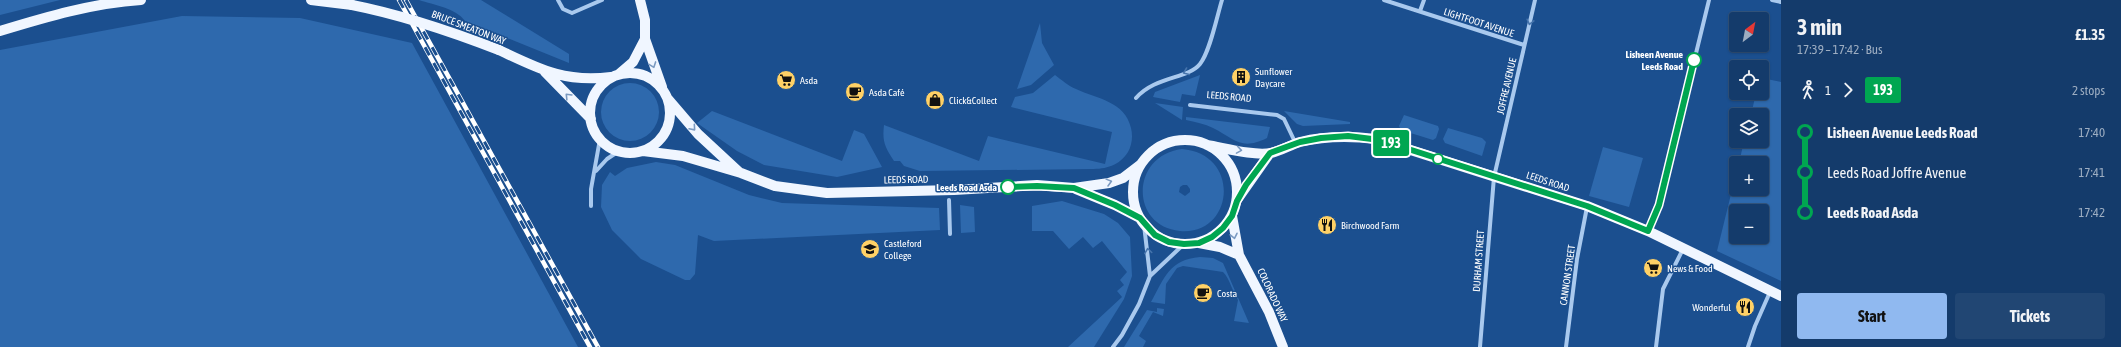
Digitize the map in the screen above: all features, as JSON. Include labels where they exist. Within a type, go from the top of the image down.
[{"type":"main road","points":[[0,31],[54,15],[124,1],[141,0]]},
{"type":"main road","name":"BRUCE SMEATON WAY","points":[[311,0],[352,5],[416,20],[499,50],[545,72],[590,80],[616,75]]},
{"type":"main road","points":[[640,0],[645,20],[646,39],[670,107],[669,122],[662,138],[654,145],[643,151],[619,151],[610,147],[600,139],[591,119],[590,106],[595,93],[602,84],[633,62],[646,39]]},
{"type":"main road","name":"BRUCE SMEATON WAY","points":[[545,72],[591,119]]},
{"type":"main road","points":[[616,75],[632,73],[643,75],[653,80],[698,134],[741,173]]},
{"type":"main road","name":"LEEDS ROAD","points":[[1207,145],[1249,152],[1270,153],[1296,144],[1321,138],[1348,136],[1376,139],[1587,206],[1648,231],[1781,296]]},
{"type":"main road","points":[[1142,222],[1134,206],[1134,178],[1147,156],[1166,143],[1187,140],[1207,145],[1221,154],[1232,168],[1237,184],[1237,201]]},
{"type":"main road","name":"LEEDS ROAD","points":[[643,151],[683,156],[741,173],[774,186],[826,193],[954,190],[1037,186],[1074,188]]},
{"type":"main road","points":[[1199,243],[1212,237],[1223,228],[1232,216],[1237,201],[1270,153]]},
{"type":"main road","points":[[1074,188],[1109,183],[1123,178],[1140,166]]},
{"type":"main road","points":[[1074,188],[1115,205],[1142,222],[1162,239],[1184,244],[1199,243],[1220,247],[1239,255]]},
{"type":"main road","name":"COLORADO WAY","points":[[1232,216],[1239,255],[1269,312],[1283,347]]},
{"type":"street","points":[[558,0],[563,9],[572,12],[602,0]]},
{"type":"street","points":[[1136,98],[1150,86],[1200,65],[1209,43],[1222,0]]},
{"type":"street","name":"LIGHTFOOT AVENUE","points":[[1384,0],[1524,45]]},
{"type":"street","points":[[1420,12],[1424,0]]},
{"type":"street","name":"JOFFRE AVENUE","points":[[1494,177],[1535,0]]},
{"type":"street","points":[[1648,231],[1659,205],[1709,0]]},
{"type":"street","points":[[1772,0],[1781,2]]},
{"type":"street","name":"LEEDS ROAD","points":[[1190,105],[1277,115],[1284,119],[1296,144]]},
{"type":"street","points":[[592,206],[591,189],[600,139]]},
{"type":"street","points":[[594,173],[607,159],[619,151]]},
{"type":"street","name":"DURHAM STREET","points":[[1480,347],[1494,177]]},
{"type":"street","points":[[949,200],[950,234]]},
{"type":"street","name":"CANNON STREET","points":[[1566,347],[1577,259],[1587,206]]},
{"type":"street","points":[[1142,222],[1150,276]]},
{"type":"street","points":[[1113,347],[1122,335],[1139,304],[1150,276],[1184,244]]},
{"type":"street","points":[[1656,347],[1663,289],[1683,249]]},
{"type":"street","points":[[1748,347],[1770,291]]},
{"type":"shaded area","points":[[0,0],[60,0],[0,15]]},
{"type":"shaded area","points":[[419,0],[481,0],[569,54],[569,63],[465,21],[450,10]]},
{"type":"shaded area","points":[[182,16],[300,18],[412,43],[578,347],[0,347],[0,50]]},
{"type":"shaded area","points":[[1040,23],[1042,43],[1054,65],[1031,85],[1017,89]]},
{"type":"shaded area","points":[[1055,75],[1070,86],[1109,102],[1123,112],[1128,119],[1132,137],[1128,152],[1121,161],[1112,166],[1097,169],[920,171],[904,166],[900,161],[894,161],[886,148],[883,136],[884,125],[979,161],[988,136],[1105,164],[1112,132],[1011,107],[1015,97],[1033,93]]},
{"type":"shaded area","points":[[1200,75],[1195,96],[1182,94],[1180,102],[1153,97],[1155,92]]},
{"type":"shaded area","points":[[1769,79],[1781,82],[1781,281],[1717,251],[1731,196],[1769,196],[1769,156],[1741,156],[1742,148],[1769,148],[1769,108],[1753,108],[1754,100],[1769,100]]},
{"type":"shaded area","points":[[630,83],[641,85],[654,96],[657,101],[659,112],[657,123],[646,136],[641,139],[630,141],[619,139],[606,128],[603,123],[601,112],[603,101],[614,88],[619,85]]},
{"type":"shaded area","points":[[1155,103],[1183,107],[1182,120]]},
{"type":"shaded area","points":[[712,111],[842,161],[854,130],[864,134],[882,167],[837,177],[764,165],[737,151],[697,123]]},
{"type":"shaded area","points":[[1284,111],[1350,122],[1350,124],[1303,126],[1297,124]]},
{"type":"shaded area","points":[[1404,115],[1438,126],[1439,129],[1436,138],[1433,140],[1401,130],[1399,126]]},
{"type":"shaded area","points":[[1186,117],[1270,127],[1267,138],[1258,142],[1244,143],[1238,142],[1221,132],[1200,123],[1186,120]]},
{"type":"shaded area","points":[[1448,128],[1482,138],[1486,142],[1482,156],[1445,143],[1443,139]]},
{"type":"shaded area","points":[[1603,147],[1643,158],[1629,207],[1589,196]]},
{"type":"shaded area","points":[[1182,149],[1201,154],[1215,165],[1222,178],[1224,194],[1220,209],[1212,221],[1198,229],[1180,231],[1163,226],[1152,217],[1145,204],[1143,190],[1146,176],[1153,164],[1165,154]],"holes":[[[1187,185],[1190,192],[1185,196],[1179,192],[1180,187]]]},
{"type":"shaded area","points":[[656,162],[675,165],[749,195],[782,203],[939,208],[940,230],[714,241],[698,235],[695,274],[690,280],[685,280],[641,259],[612,230],[601,207],[602,185],[610,172],[615,176],[627,168]]},
{"type":"shaded area","points":[[1062,201],[1104,214],[1118,223],[1130,237],[1132,276],[1124,299],[1094,347],[1068,347],[1122,297],[1117,291],[1124,285],[1120,280],[1127,272],[1102,241],[1093,248],[1083,237],[1069,249],[1053,231],[1032,231],[1032,206]]},
{"type":"shaded area","points":[[960,205],[974,207],[975,232],[961,233]]},
{"type":"shaded area","points":[[1200,257],[1213,258],[1223,263],[1249,323],[1234,321],[1238,300],[1223,272],[1183,266],[1177,268],[1166,284],[1165,304],[1151,302],[1169,271],[1181,262]]},
{"type":"shaded area","points":[[1157,308],[1164,309],[1163,316],[1153,312],[1139,336],[1146,341],[1143,347],[1124,347],[1147,310],[1157,312]]},
{"type":"railway","points":[[399,0],[590,347]]},
{"type":"railway","points":[[406,0],[598,347]]},
{"type":"bus line","name":"193","points":[[1008,187],[1037,186],[1074,188],[1115,205],[1140,218],[1144,225],[1155,235],[1169,242],[1184,244],[1199,243],[1212,237],[1223,228],[1232,216],[1237,201],[1246,185],[1270,153],[1300,142],[1321,138],[1348,136],[1380,140],[1587,206],[1648,231],[1659,205],[1694,60]]},
{"type":"place","name":"Lisheen Avenue Leeds Road","points":[[1694,60]]},
{"type":"place","name":"Sunflower Daycare","points":[[1241,77]]},
{"type":"place","name":"Asda","points":[[786,80]]},
{"type":"place","name":"Asda Café","points":[[855,92]]},
{"type":"place","name":"Click&Collect","points":[[935,100]]},
{"type":"place","name":"Leeds Road Asda","points":[[1008,187]]},
{"type":"place","name":"Birchwood Farm","points":[[1327,225]]},
{"type":"place","name":"Castleford College","points":[[870,249]]},
{"type":"place","name":"News & Food","points":[[1653,268]]},
{"type":"place","name":"Costa","points":[[1203,293]]},
{"type":"place","name":"Wonderful","points":[[1745,307]]}]
